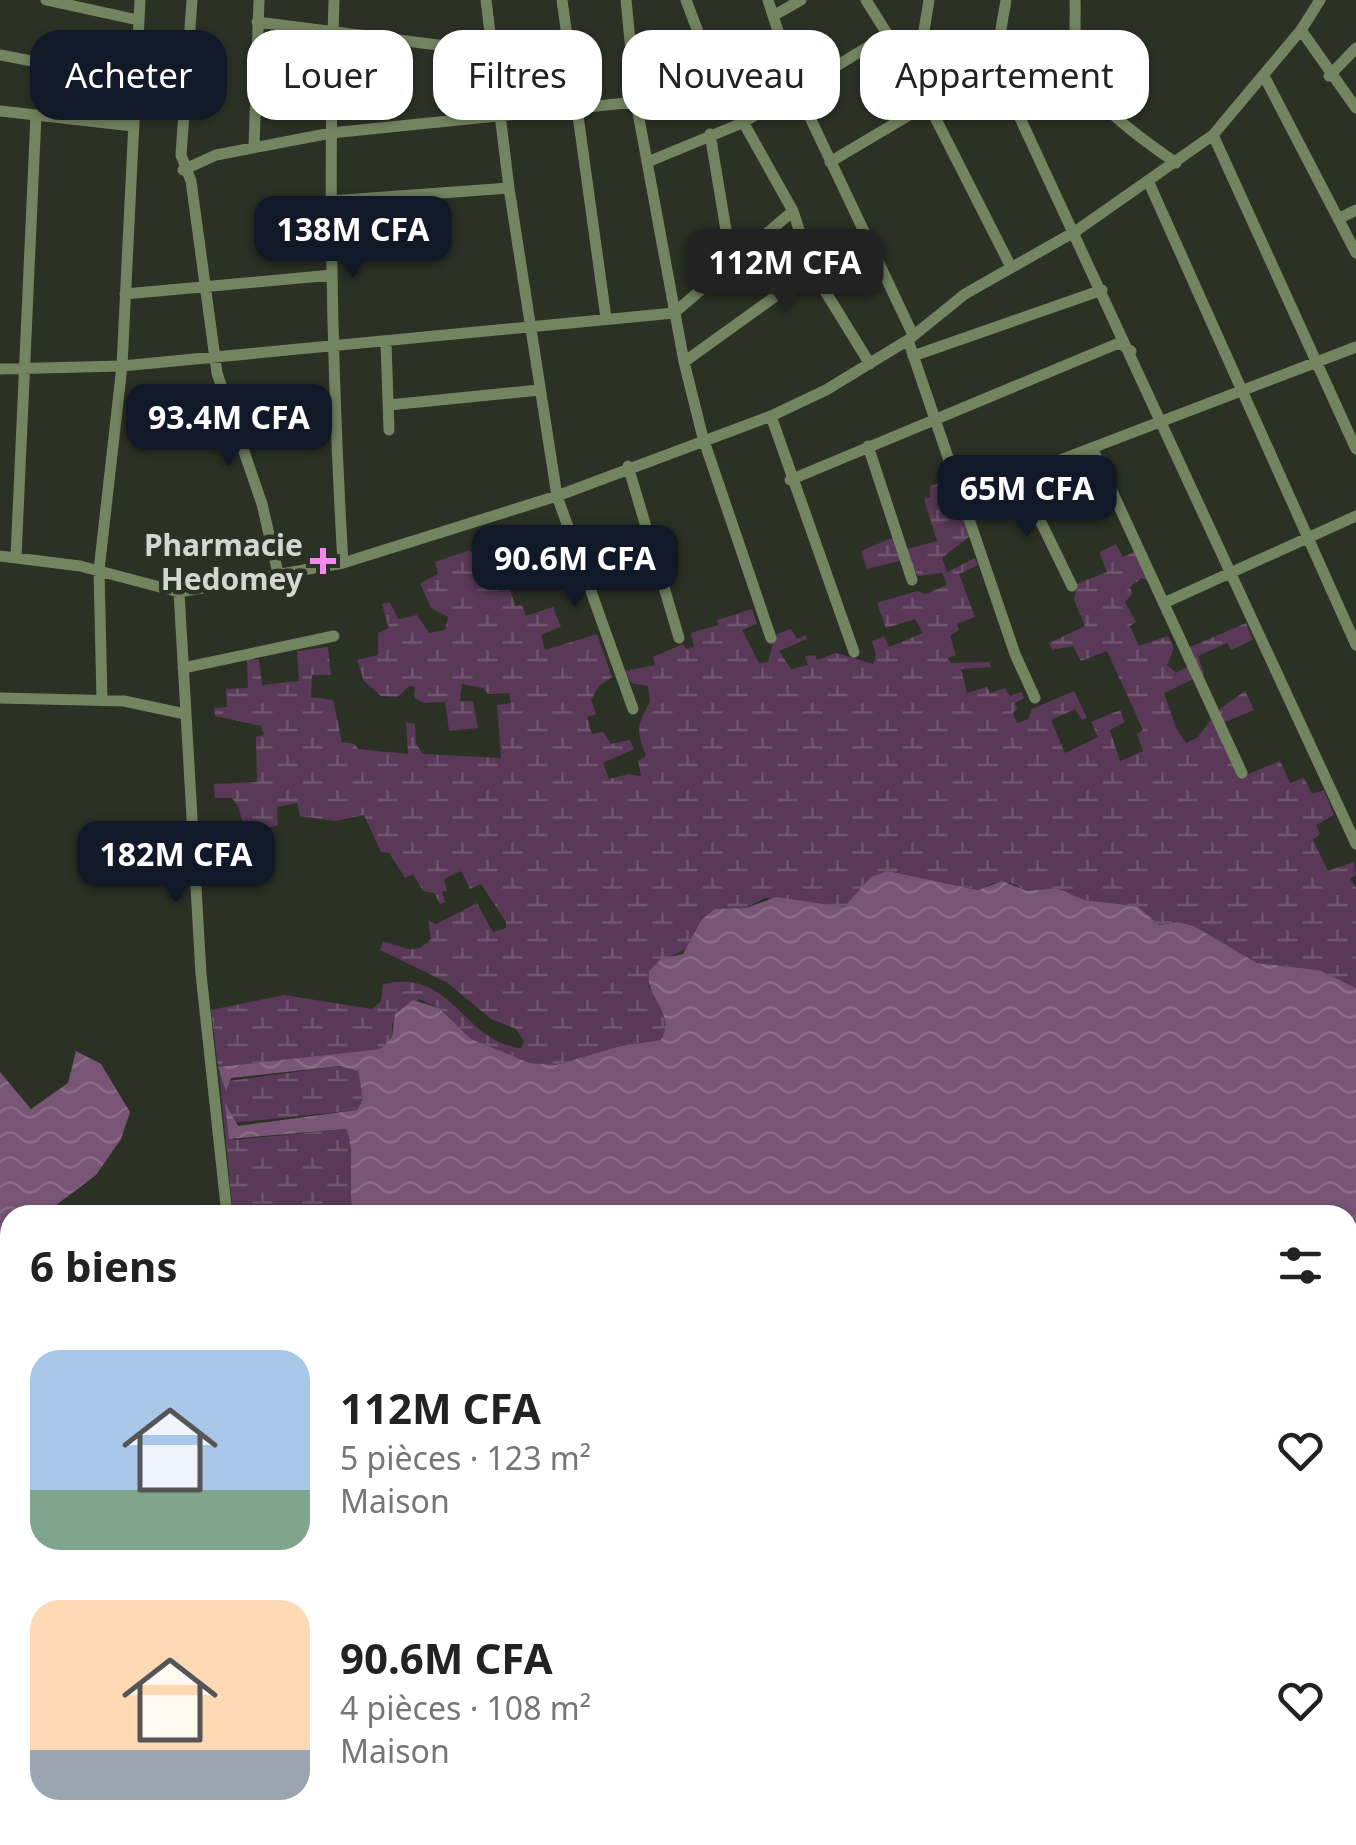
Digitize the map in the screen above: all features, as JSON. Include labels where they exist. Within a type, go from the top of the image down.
[{"type":"street","points":[[46,0],[96,5],[138,20]]},
{"type":"street","points":[[138,30],[140,0]]},
{"type":"street","points":[[189,30],[192,0]]},
{"type":"street","points":[[254,146],[259,0]]},
{"type":"street","points":[[333,30],[334,0]]},
{"type":"street","points":[[486,0],[490,30]]},
{"type":"street","points":[[562,0],[565,30]]},
{"type":"street","points":[[626,0],[629,30]]},
{"type":"street","points":[[686,0],[697,30]]},
{"type":"street","points":[[768,0],[777,30]]},
{"type":"street","points":[[773,16],[801,0]]},
{"type":"street","points":[[866,0],[883,30]]},
{"type":"street","points":[[924,30],[929,0]]},
{"type":"street","points":[[1001,30],[1006,0]]},
{"type":"street","points":[[1075,0],[1078,59],[1097,96],[1119,122],[1176,163]]},
{"type":"street","points":[[0,556],[99,570],[179,592],[343,563],[557,496],[628,466],[770,416],[870,364],[1010,265],[1076,232],[1213,136],[1301,30],[1320,0]]},
{"type":"street","points":[[257,22],[318,30]]},
{"type":"street","points":[[1301,30],[1329,76],[1356,108]]},
{"type":"street","points":[[1329,76],[1356,48]]},
{"type":"street","points":[[0,55],[30,61]]},
{"type":"street","points":[[1264,76],[1356,253]]},
{"type":"street","points":[[0,111],[30,114]]},
{"type":"street","points":[[16,558],[36,120]]},
{"type":"street","points":[[80,120],[133,126]]},
{"type":"street","points":[[102,700],[99,570],[122,366],[133,120]]},
{"type":"street","points":[[184,120],[183,170],[191,182],[214,358],[262,504],[278,574]]},
{"type":"street","points":[[331,120],[333,403],[343,563]]},
{"type":"street","points":[[183,170],[254,146],[331,133],[468,120]]},
{"type":"street","points":[[500,120],[557,496],[633,710]]},
{"type":"street","points":[[576,120],[588,172],[606,318]]},
{"type":"street","points":[[640,120],[674,312],[703,438],[771,638]]},
{"type":"street","points":[[740,120],[793,211],[812,270],[870,364]]},
{"type":"street","points":[[650,160],[747,120]]},
{"type":"street","points":[[810,120],[870,239],[910,338],[1015,654],[1034,698]]},
{"type":"street","points":[[830,162],[904,120]]},
{"type":"street","points":[[936,120],[1010,265]]},
{"type":"street","points":[[1022,120],[1356,844]]},
{"type":"street","points":[[710,134],[732,266]]},
{"type":"street","points":[[1213,136],[1356,449]]},
{"type":"street","points":[[1149,182],[1356,645]]},
{"type":"street","points":[[330,201],[509,188]]},
{"type":"street","points":[[1338,219],[1356,210]]},
{"type":"street","points":[[0,369],[122,366],[674,312],[793,211]]},
{"type":"street","points":[[684,362],[812,270],[870,239]]},
{"type":"street","points":[[125,294],[332,275]]},
{"type":"street","points":[[913,356],[1102,290]]},
{"type":"street","points":[[386,342],[389,430]]},
{"type":"street","points":[[790,480],[1118,343],[1131,352]]},
{"type":"street","points":[[963,497],[1164,424],[1356,347]]},
{"type":"street","points":[[389,405],[539,390]]},
{"type":"street","points":[[228,405],[333,403]]},
{"type":"street","points":[[770,416],[854,652]]},
{"type":"street","points":[[868,446],[912,580]]},
{"type":"street","points":[[1093,450],[1242,773]]},
{"type":"street","points":[[628,466],[678,638]]},
{"type":"street","points":[[1019,476],[1072,586]]},
{"type":"street","points":[[1164,603],[1356,516]]},
{"type":"street","points":[[179,592],[201,974],[226,1205]]},
{"type":"street","points":[[183,668],[334,636]]},
{"type":"street","points":[[0,698],[102,700],[185,714]]},
{"type":"street","points":[[726,1845],[768,1845]]},
{"type":"green space","points":[[941,483],[944,488],[955,487],[970,536],[942,558],[947,572],[975,558],[978,565],[959,574],[975,617],[957,624],[959,630],[950,636],[956,655],[948,658],[951,663],[989,662],[991,667],[961,669],[967,693],[987,687],[990,693],[1005,688],[1010,696],[1021,692],[1024,698],[1015,703],[1017,709],[1013,713],[1017,723],[1028,719],[1032,709],[1074,691],[1087,718],[1082,720],[1075,709],[1051,720],[1065,753],[1098,737],[1091,722],[1120,710],[1125,722],[1110,730],[1120,761],[1143,751],[1137,734],[1143,730],[1107,651],[1081,661],[1073,646],[1052,650],[1049,643],[1085,626],[1074,600],[1077,584],[1107,572],[1099,552],[1116,544],[1123,557],[1142,548],[1150,582],[1142,578],[1130,587],[1132,594],[1125,602],[1136,622],[1130,626],[1139,646],[1168,636],[1174,648],[1167,665],[1176,673],[1194,663],[1188,648],[1246,623],[1253,640],[1231,650],[1227,643],[1198,656],[1204,674],[1164,693],[1176,728],[1186,743],[1198,737],[1217,711],[1245,691],[1254,710],[1225,722],[1241,777],[1280,761],[1290,783],[1304,778],[1312,794],[1324,790],[1334,815],[1316,825],[1320,834],[1313,840],[1328,871],[1354,862],[1356,875],[1350,879],[1356,888],[1356,988],[1319,970],[1257,963],[1194,926],[1178,922],[1158,925],[1137,906],[1084,900],[1056,888],[1027,891],[1011,883],[993,883],[979,890],[888,871],[844,907],[765,898],[746,908],[715,909],[689,947],[670,957],[648,986],[666,1018],[662,1040],[620,1046],[556,1065],[530,1063],[471,1039],[439,1008],[419,999],[392,1024],[392,1037],[380,1049],[218,1067],[211,1010],[284,995],[372,1009],[381,1001],[383,984],[407,982],[426,986],[501,1043],[521,1048],[524,1041],[516,1029],[491,1019],[448,983],[380,950],[383,942],[419,948],[431,939],[428,920],[436,924],[477,903],[493,932],[506,928],[481,884],[470,889],[461,871],[444,879],[447,890],[442,892],[445,902],[440,904],[434,893],[423,891],[413,874],[405,878],[389,853],[381,852],[364,815],[335,821],[300,816],[297,803],[277,807],[278,825],[245,834],[239,808],[232,798],[215,798],[214,784],[257,782],[256,737],[264,735],[261,726],[215,716],[214,708],[227,707],[226,689],[248,688],[247,660],[259,659],[262,685],[299,681],[297,651],[328,647],[331,675],[312,675],[311,697],[333,700],[342,742],[355,744],[358,749],[408,754],[406,722],[415,724],[416,744],[423,754],[501,758],[497,705],[511,703],[509,693],[488,694],[483,688],[462,684],[460,701],[473,701],[478,728],[449,731],[445,702],[424,703],[414,698],[415,687],[409,686],[398,697],[381,696],[364,681],[357,660],[378,655],[378,633],[389,628],[382,604],[390,602],[398,619],[417,615],[429,633],[445,630],[448,617],[431,608],[420,583],[438,574],[435,562],[470,550],[473,555],[530,534],[541,564],[507,577],[515,606],[522,605],[526,616],[553,607],[561,627],[541,635],[545,650],[597,634],[612,677],[599,686],[591,700],[596,714],[587,717],[592,734],[603,732],[611,744],[630,740],[634,749],[603,763],[609,779],[629,774],[641,776],[638,761],[646,756],[639,727],[650,702],[648,686],[631,683],[625,671],[655,665],[653,657],[683,644],[686,649],[694,647],[691,633],[752,609],[757,624],[742,630],[759,663],[768,662],[775,635],[791,629],[797,639],[805,635],[807,639],[779,651],[791,669],[808,665],[805,656],[815,655],[817,660],[836,653],[873,664],[876,656],[872,641],[884,636],[889,647],[923,633],[915,619],[886,628],[877,603],[917,591],[926,594],[947,585],[942,573],[918,576],[907,559],[867,569],[861,551],[892,538],[907,549],[937,541],[924,499],[930,497],[930,486]]},
{"type":"green space","points":[[340,1066],[358,1071],[363,1099],[357,1110],[233,1123],[233,1140],[346,1129],[352,1205],[232,1205],[219,1071],[229,1081]]},
{"type":"water","points":[[888,871],[978,890],[1002,881],[1027,891],[1056,888],[1084,900],[1137,906],[1159,925],[1178,922],[1194,926],[1257,963],[1319,970],[1356,988],[1356,1205],[352,1205],[346,1129],[229,1139],[225,1103],[238,1126],[357,1110],[363,1099],[358,1071],[340,1066],[231,1078],[226,1091],[218,1067],[380,1049],[392,1037],[395,1014],[413,1000],[439,1008],[471,1039],[530,1063],[556,1065],[620,1046],[661,1040],[665,1021],[651,989],[649,971],[661,959],[683,954],[702,919],[715,909],[746,908],[776,897],[844,907],[871,877]]},
{"type":"water","points":[[76,1051],[101,1064],[130,1112],[121,1139],[96,1175],[56,1205],[0,1205],[0,1072],[31,1109],[68,1083]]},
{"type":"place","name":"Pharmacie Hedomey","points":[[323,561]]}]
